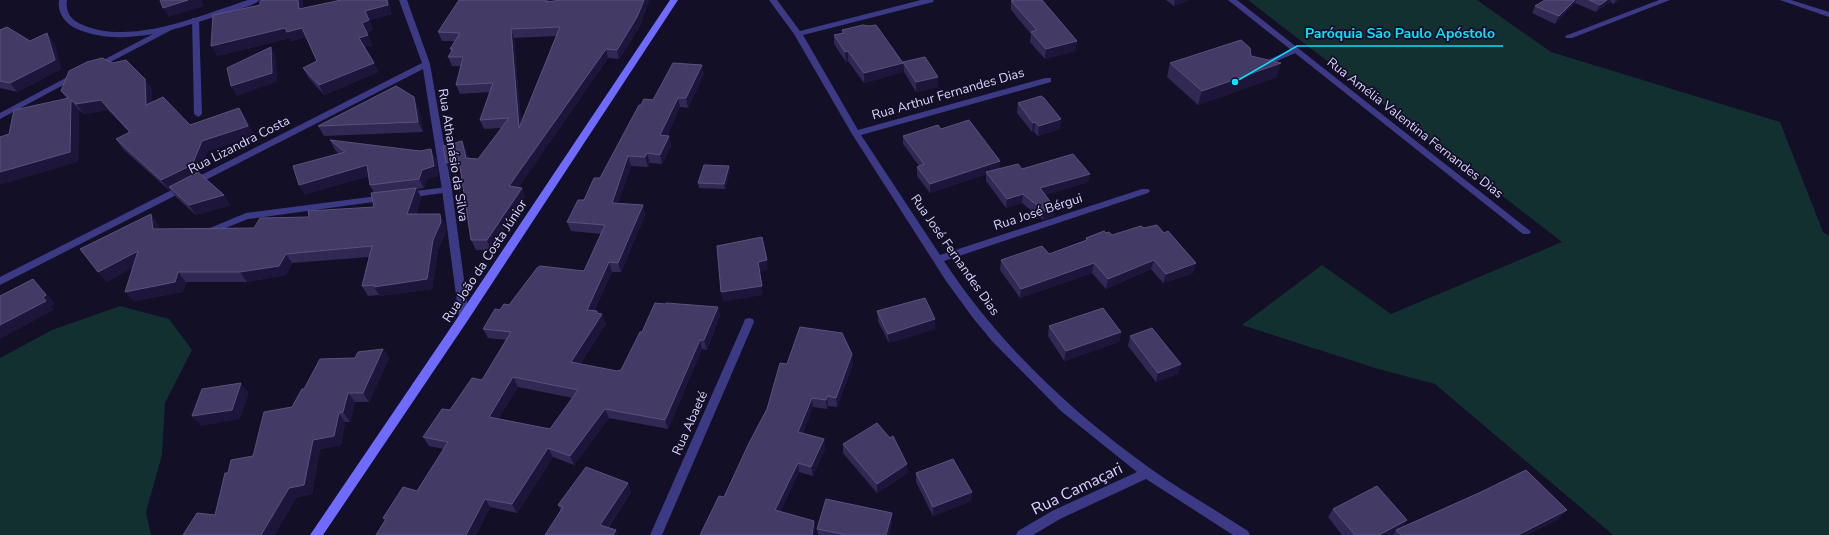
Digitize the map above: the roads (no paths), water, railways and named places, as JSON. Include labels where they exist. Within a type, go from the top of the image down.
[{"type":"main road","name":"Rua João da Costa Júnior","points":[[316,535],[464,317],[674,0]]},
{"type":"street","points":[[63,0],[63,11],[71,22],[87,30],[120,34],[172,27],[256,0]]},
{"type":"street","name":"Rua Athanásio da Silva","points":[[403,0],[426,64],[447,190],[464,317]]},
{"type":"street","name":"Rua José Fernandes Dias","points":[[773,0],[798,34],[856,134],[976,315],[1034,378],[1065,408],[1147,473],[1244,535]]},
{"type":"street","points":[[798,34],[930,0]]},
{"type":"street","name":"Rua Amélia Valentina Fernandes Dias","points":[[1232,0],[1526,232]]},
{"type":"street","points":[[1569,36],[1666,0]]},
{"type":"street","points":[[1784,0],[1829,15]]},
{"type":"street","points":[[195,20],[198,114]]},
{"type":"street","points":[[0,116],[172,27]]},
{"type":"street","points":[[1267,62],[1296,51]]},
{"type":"street","name":"Rua Lizandra Costa","points":[[0,281],[426,64]]},
{"type":"street","name":"Rua Arthur Fernandes Dias","points":[[856,134],[1048,80]]},
{"type":"street","points":[[213,230],[246,216],[447,190]]},
{"type":"street","name":"Rua José Bérgui","points":[[938,259],[1145,191]]},
{"type":"street","name":"Rua Abaeté","points":[[656,535],[749,322]]},
{"type":"street","name":"Rua Camaçari","points":[[1022,535],[1056,515],[1147,473]]},
{"type":"place","name":"Paróquia São Paulo Apóstolo","points":[[1235,82]]}]
